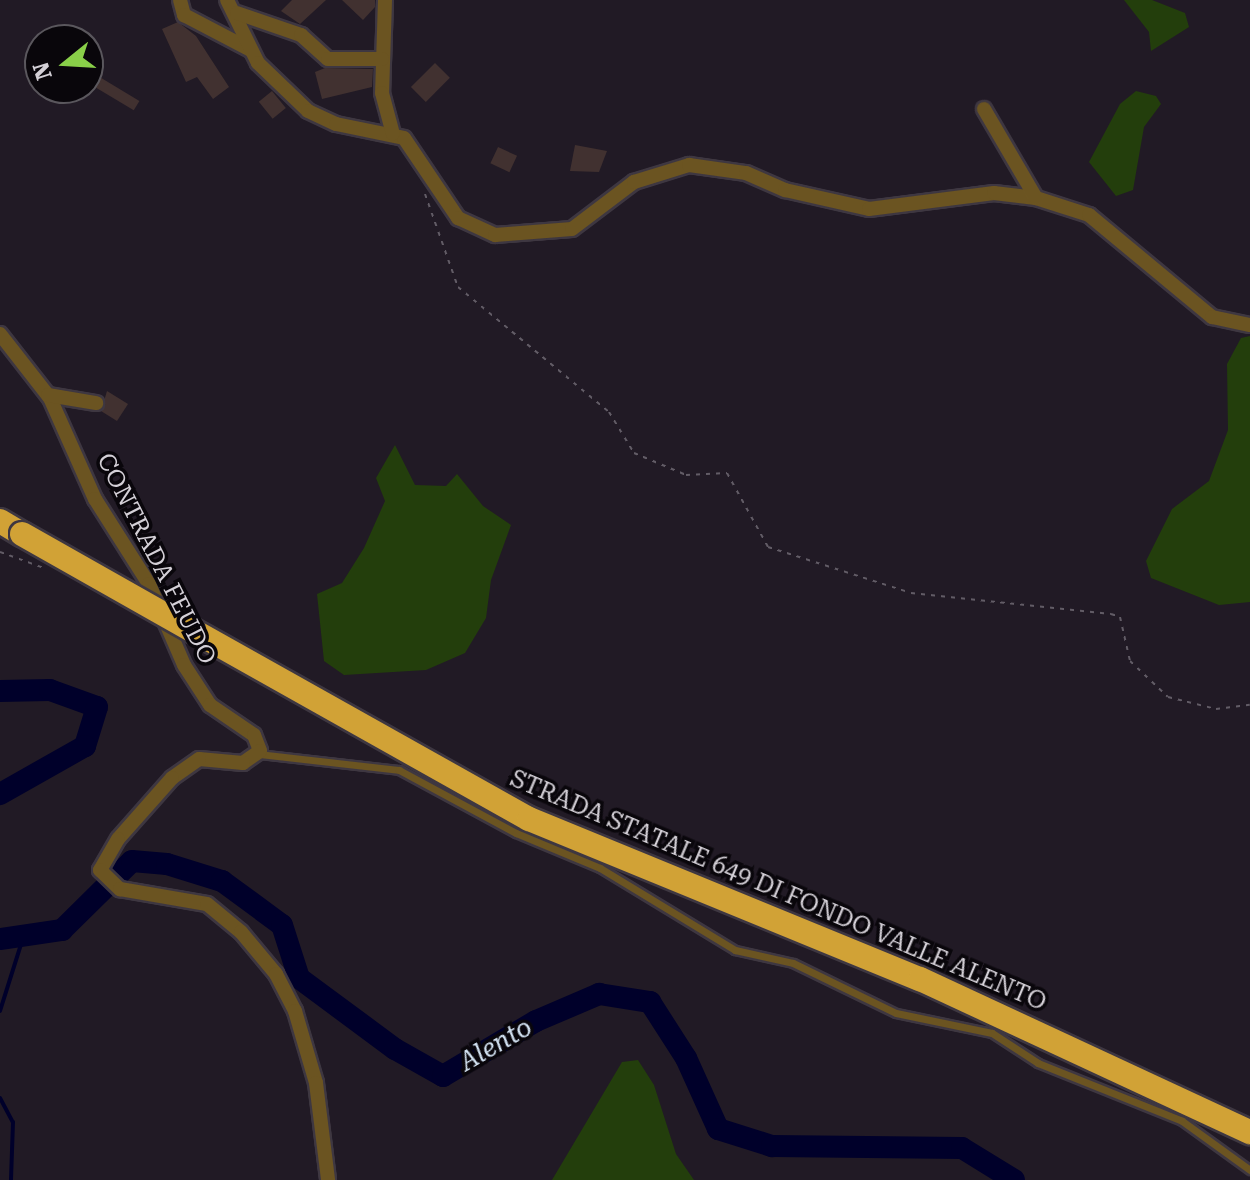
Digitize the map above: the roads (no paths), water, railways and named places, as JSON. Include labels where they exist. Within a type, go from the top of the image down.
[{"type":"highway","name":"STRADA STATALE 649 DI FONDO VALLE ALENTO","points":[[0,521],[529,819],[920,979],[1250,1132]]},
{"type":"street","points":[[180,0],[184,15],[251,50],[308,111],[336,124],[404,138],[458,218],[516,238],[572,229],[634,182],[689,165],[746,173],[785,190],[869,209],[994,193],[1036,198],[1089,215],[1212,317],[1250,325]]},
{"type":"street","points":[[227,0],[237,13],[251,50]]},
{"type":"street","points":[[385,0],[382,93],[393,134]]},
{"type":"street","points":[[237,13],[301,35],[328,59],[382,59]]},
{"type":"street","points":[[984,109],[1036,198]]},
{"type":"street","name":"CONTRADA FEUDO","points":[[0,334],[48,395],[114,535],[149,584],[184,665],[210,705],[254,735],[259,754]]},
{"type":"street","points":[[48,395],[96,403]]},
{"type":"street","points":[[259,754],[243,763],[199,759],[172,778],[118,839],[100,870],[120,889],[207,904],[241,932],[276,974],[295,1011],[316,1083],[328,1180]]},
{"type":"lane","points":[[259,754],[399,770],[516,833],[600,868],[735,950],[793,963],[896,1013],[992,1033],[1038,1063],[1182,1121],[1250,1170]]},
{"type":"waterway","name":"Alento","points":[[0,691],[50,690],[97,707],[85,746],[0,794]]},
{"type":"waterway","name":"Alento","points":[[0,939],[62,930],[132,861],[167,864],[222,881],[282,925],[299,978],[395,1049],[443,1076],[536,1021],[599,994],[650,1002],[686,1058],[718,1129],[772,1146],[962,1148],[1014,1180]]},
{"type":"waterway","points":[[0,1011],[24,935]]},
{"type":"waterway","points":[[0,1098],[13,1122],[11,1180]]}]
